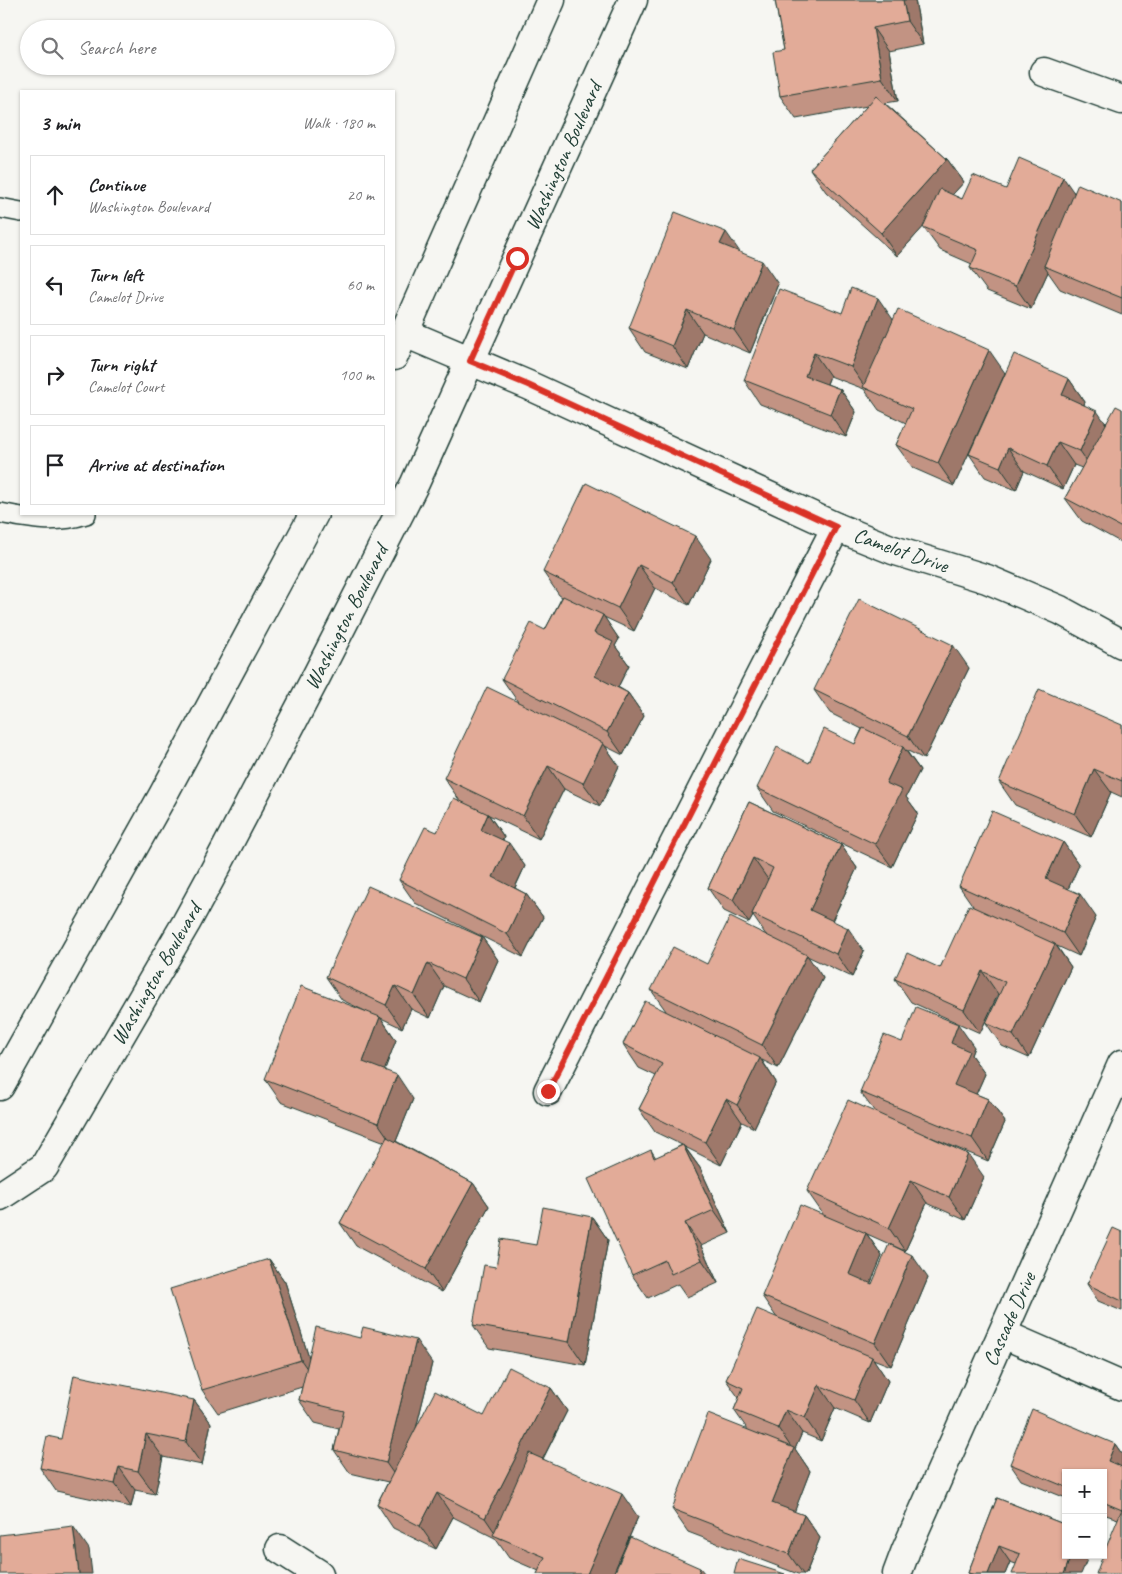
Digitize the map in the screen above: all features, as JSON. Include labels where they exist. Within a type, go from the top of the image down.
[{"type":"main road","points":[[397,339],[550,0]]},
{"type":"main road","name":"Washington Boulevard","points":[[0,1196],[44,1167],[186,923],[316,677],[415,483],[633,0]]},
{"type":"main road","points":[[1044,72],[1122,100]]},
{"type":"main road","name":"Camelot Drive","points":[[397,339],[470,361],[528,385],[836,527],[893,550],[987,579],[1060,610],[1122,644]]},
{"type":"main road","points":[[0,1086],[164,795],[313,515]]},
{"type":"main road","points":[[548,1091],[836,527]]},
{"type":"main road","name":"Cascade Drive","points":[[897,1574],[1122,1064]]},
{"type":"main road","points":[[1003,1334],[1122,1386]]},
{"type":"main road","points":[[280,1549],[320,1574]]},
{"type":"lane","points":[[0,208],[20,212]]},
{"type":"lane","points":[[0,513],[56,521],[82,515]]},
{"type":"building","points":[[775,0],[903,0],[907,21],[873,28],[882,78],[780,96],[773,52],[784,50]]},
{"type":"building","points":[[876,96],[947,159],[881,233],[810,169]]},
{"type":"building","points":[[1019,158],[1063,177],[1015,286],[970,268],[978,250],[923,227],[940,189],[962,199],[973,175],[1006,189]]},
{"type":"building","points":[[1078,184],[1122,203],[1122,298],[1044,266]]},
{"type":"building","points":[[675,212],[726,232],[720,244],[762,261],[734,330],[687,310],[672,346],[629,328]]},
{"type":"building","points":[[851,288],[878,298],[851,367],[814,353],[805,376],[840,389],[830,414],[744,380],[779,289],[842,313]]},
{"type":"building","points":[[898,309],[989,350],[938,463],[896,445],[912,409],[863,387]]},
{"type":"building","points":[[1014,354],[1069,379],[1062,395],[1097,411],[1080,451],[1058,442],[1047,466],[1008,448],[1000,467],[969,454]]},
{"type":"building","points":[[1116,406],[1122,409],[1122,528],[1065,498]]},
{"type":"building","points":[[586,483],[695,536],[673,582],[639,565],[618,608],[543,572]]},
{"type":"building","points":[[563,596],[603,615],[594,633],[613,642],[595,676],[628,693],[607,732],[502,679],[531,623],[545,630]]},
{"type":"building","points":[[859,599],[953,645],[908,736],[814,690]]},
{"type":"building","points":[[487,687],[603,743],[583,783],[548,766],[523,816],[444,778]]},
{"type":"building","points":[[1039,689],[1122,725],[1122,781],[1094,769],[1075,814],[999,782]]},
{"type":"building","points":[[863,728],[903,747],[886,783],[902,790],[875,844],[757,788],[777,747],[809,763],[824,729],[855,744]]},
{"type":"building","points":[[454,798],[488,814],[481,830],[509,843],[493,877],[526,894],[507,934],[399,880],[425,827],[437,832]]},
{"type":"building","points":[[749,802],[841,845],[810,910],[848,928],[836,954],[752,914],[773,868],[753,858],[733,900],[708,888]]},
{"type":"building","points":[[992,811],[1063,842],[1046,879],[1080,894],[1063,933],[959,886]]},
{"type":"building","points":[[368,886],[482,937],[463,979],[428,963],[414,995],[395,986],[386,1005],[326,977]]},
{"type":"building","points":[[969,905],[1055,944],[1013,1035],[986,1023],[1005,982],[982,971],[964,1010],[895,979],[907,953],[940,968]]},
{"type":"building","points":[[730,917],[807,955],[762,1045],[651,990],[673,947],[707,964]]},
{"type":"building","points":[[301,986],[380,1017],[363,1062],[397,1075],[378,1123],[265,1079]]},
{"type":"building","points":[[645,1001],[760,1058],[737,1105],[726,1099],[705,1142],[639,1109],[662,1064],[623,1044]]},
{"type":"building","points":[[916,1007],[958,1024],[951,1043],[969,1051],[954,1085],[988,1099],[972,1138],[860,1092],[884,1035],[902,1042]]},
{"type":"building","points":[[848,1100],[968,1154],[949,1197],[911,1180],[889,1228],[807,1191]]},
{"type":"building","points":[[387,1137],[473,1183],[426,1269],[340,1223]]},
{"type":"building","points":[[683,1145],[714,1210],[685,1223],[702,1260],[671,1274],[665,1260],[632,1275],[588,1179],[651,1150],[654,1158]]},
{"type":"building","points":[[800,1205],[866,1233],[849,1274],[872,1284],[889,1244],[912,1255],[875,1343],[762,1296]]},
{"type":"building","points":[[543,1207],[592,1217],[569,1342],[473,1325],[484,1265],[496,1267],[501,1239],[536,1245]]},
{"type":"building","points":[[1113,1228],[1122,1232],[1122,1301],[1087,1284]]},
{"type":"building","points":[[269,1259],[301,1360],[202,1390],[170,1289]]},
{"type":"building","points":[[757,1309],[872,1357],[854,1400],[819,1385],[805,1418],[786,1410],[778,1428],[734,1410],[743,1388],[726,1380]]},
{"type":"building","points":[[316,1327],[360,1338],[363,1327],[416,1340],[386,1463],[334,1450],[344,1411],[299,1400]]},
{"type":"building","points":[[509,1367],[551,1388],[485,1518],[437,1493],[420,1526],[377,1504],[435,1391],[484,1416]]},
{"type":"building","points":[[74,1375],[194,1400],[186,1442],[146,1434],[138,1471],[119,1467],[115,1484],[40,1468],[47,1436],[61,1439]]},
{"type":"building","points":[[1032,1409],[1115,1444],[1108,1461],[1122,1467],[1122,1510],[1107,1504],[1107,1469],[1062,1469],[1062,1485],[1010,1464]]},
{"type":"building","points":[[708,1414],[794,1448],[772,1503],[804,1515],[789,1554],[672,1509]]},
{"type":"building","points":[[529,1453],[622,1494],[587,1574],[537,1574],[545,1557],[493,1535]]},
{"type":"building","points":[[997,1498],[1062,1523],[1062,1559],[1070,1559],[1064,1574],[1012,1574],[1020,1554],[999,1546],[988,1574],[968,1573]]},
{"type":"building","points":[[1122,1509],[1122,1574],[1096,1574],[1102,1559],[1107,1559],[1107,1545]]},
{"type":"building","points":[[73,1526],[79,1574],[0,1574],[0,1535]]},
{"type":"building","points":[[630,1537],[700,1568],[698,1574],[614,1574]]},
{"type":"building","points":[[738,1559],[785,1574],[734,1574]]},
{"type":"route","points":[[517,258],[470,361],[528,385],[836,527],[548,1091]]}]
